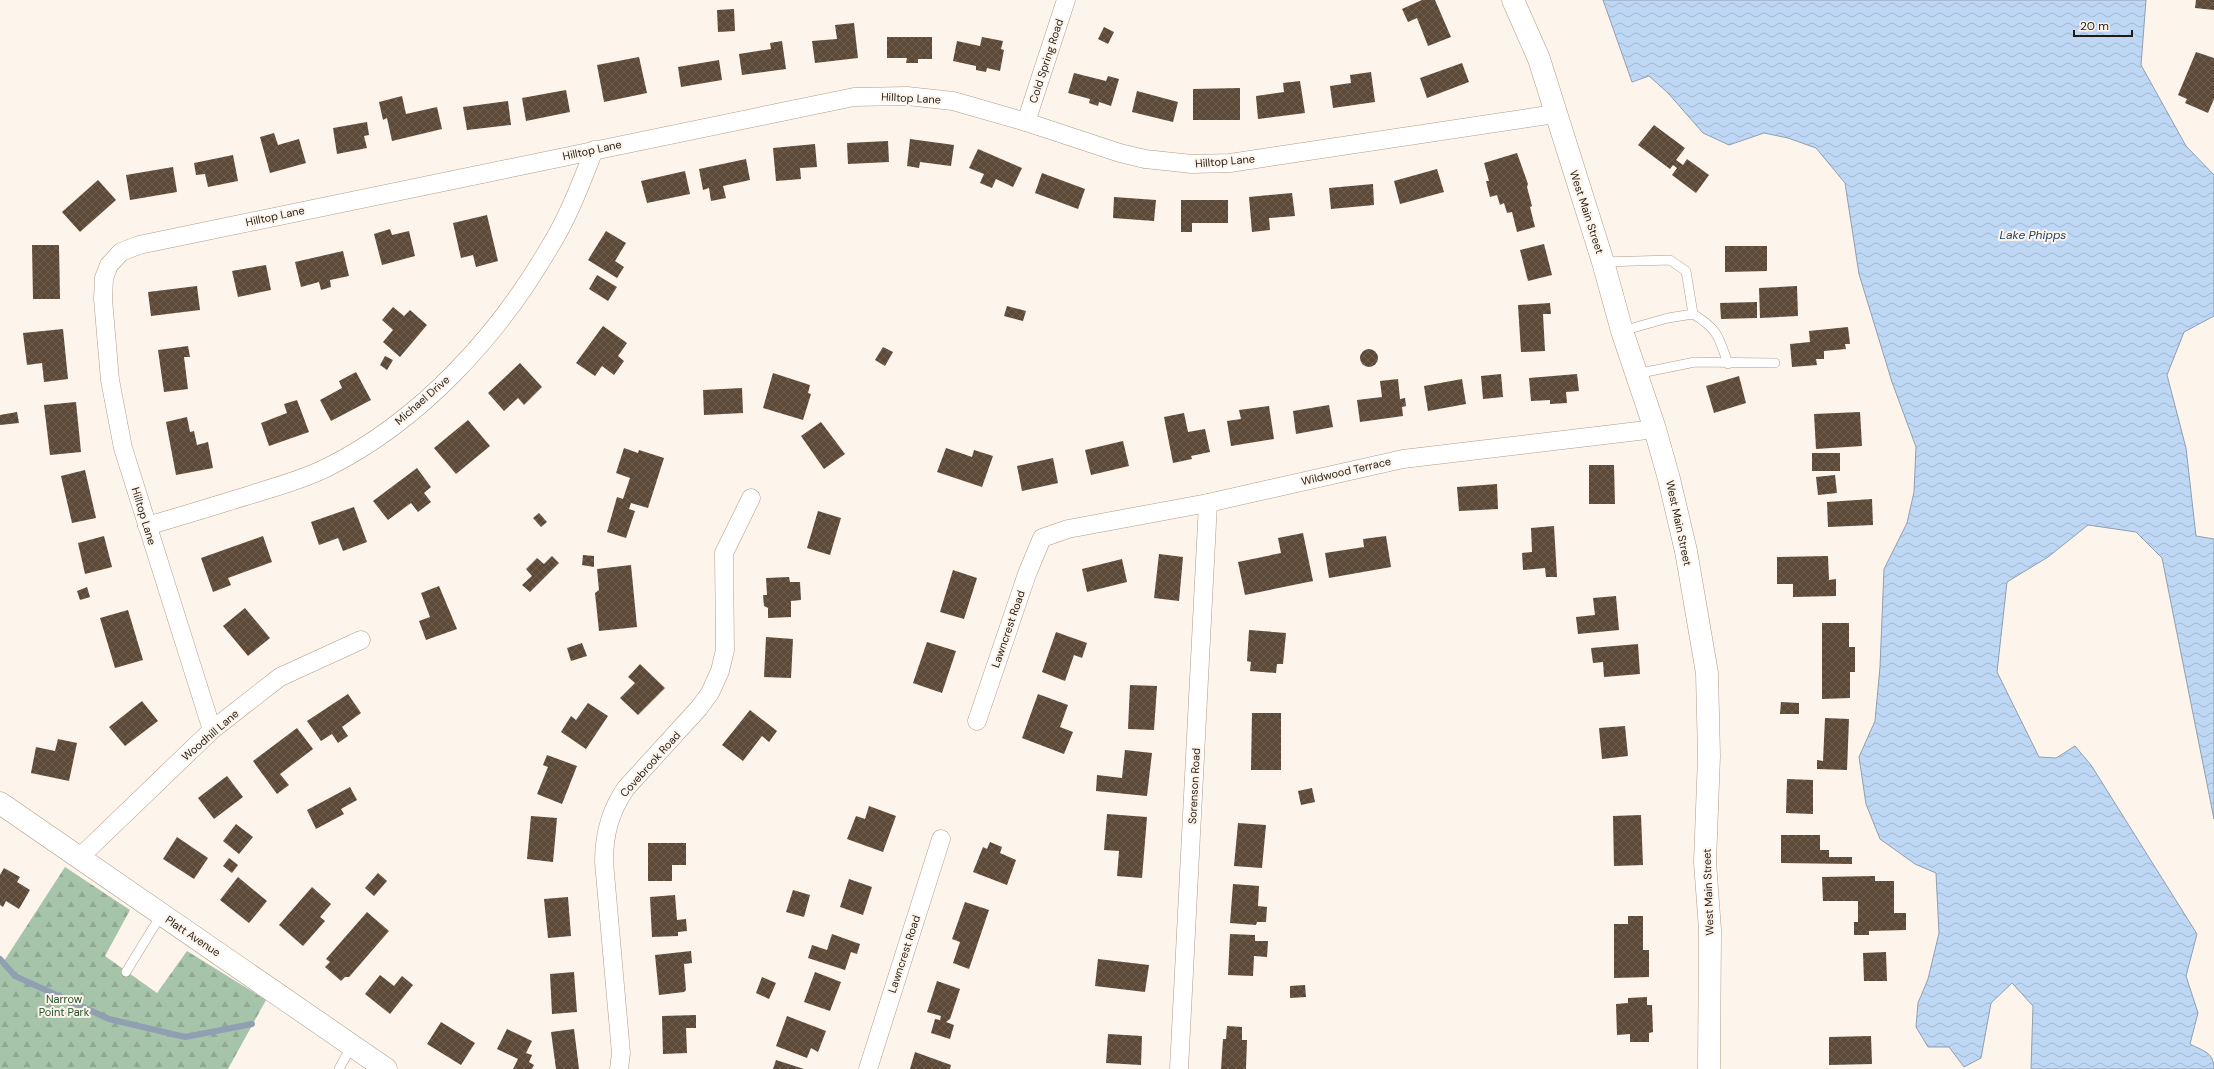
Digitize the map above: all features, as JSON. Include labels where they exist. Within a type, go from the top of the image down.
[{"type":"street","name":"Cold Spring Road","points":[[1026,122],[1066,0]]},
{"type":"street","name":"West Main Street","points":[[1513,0],[1539,58],[1555,114],[1603,262],[1622,331],[1655,429],[1686,551],[1707,673],[1709,756],[1705,862],[1710,930],[1709,1069]]},
{"type":"street","name":"Hilltop Lane","points":[[212,730],[146,526],[123,448],[110,380],[103,299],[104,278],[109,265],[121,252],[139,245],[854,97],[907,96],[953,101],[1026,122],[1120,153],[1167,163],[1192,164],[1230,163],[1555,114]]},
{"type":"street","name":"Michael Drive","points":[[146,526],[292,481],[327,468],[360,450],[415,410],[452,375],[516,301],[550,247],[579,187],[594,150]]},
{"type":"street","name":"Wildwood Terrace","points":[[1042,538],[1068,529],[1208,503],[1403,458],[1655,429]]},
{"type":"street","name":"Covebrook Road","points":[[619,1069],[621,1053],[604,862],[604,843],[608,824],[616,802],[626,788],[699,708],[710,692],[718,676],[725,650],[724,553],[751,498]]},
{"type":"street","name":"Sorenson Road","points":[[1179,1069],[1208,503]]},
{"type":"street","name":"Lawncrest Road","points":[[977,721],[1027,574],[1042,538]]},
{"type":"street","name":"Woodhill Lane","points":[[79,858],[212,730],[280,677],[361,640]]},
{"type":"street","name":"Platt Avenue","points":[[0,803],[351,1047],[386,1069]]},
{"type":"street","name":"Lawncrest Road","points":[[868,1069],[941,839]]},
{"type":"lane","points":[[1603,262],[1670,260],[1686,271],[1693,314]]},
{"type":"lane","points":[[1622,331],[1668,318],[1693,314],[1704,320],[1718,334],[1728,364]]},
{"type":"lane","points":[[1636,374],[1695,362],[1775,364]]},
{"type":"lane","points":[[126,972],[161,915]]},
{"type":"lane","points":[[339,1069],[351,1047]]},
{"type":"green space","name":"Narrow Point Park","points":[[65,867],[130,910],[105,956],[157,993],[187,951],[266,1000],[228,1069],[0,1069],[0,959],[4,961]]},
{"type":"water","name":"Lake Phipps","points":[[1603,0],[2146,0],[2141,65],[2186,146],[2214,175],[2214,316],[2184,332],[2167,375],[2186,448],[2196,536],[2214,539],[2214,819],[2162,558],[2136,532],[2088,525],[2048,557],[2007,582],[1997,672],[2039,757],[2056,758],[2075,746],[2091,765],[2197,934],[2186,976],[2198,1013],[2190,1044],[2210,1055],[2214,1063],[2214,1069],[2031,1069],[2033,1006],[2012,983],[1991,1003],[1981,1058],[1964,1067],[1949,1047],[1928,1047],[1916,1027],[1918,1003],[1928,979],[1939,933],[1936,873],[1915,864],[1880,839],[1866,804],[1859,757],[1875,721],[1880,667],[1884,569],[1907,523],[1914,492],[1916,447],[1892,382],[1859,274],[1845,183],[1816,148],[1788,138],[1764,133],[1729,145],[1703,133],[1668,93],[1649,76],[1632,82]]},
{"type":"building","points":[[1422,0],[1435,0],[1451,37],[1428,46],[1417,18],[1408,22],[1402,9]]},
{"type":"building","points":[[2196,0],[2214,0],[2214,10],[2195,8]]},
{"type":"building","points":[[734,9],[735,31],[718,32],[717,10]]},
{"type":"building","points":[[854,23],[858,58],[815,63],[812,41],[837,39],[835,25]]},
{"type":"building","points":[[1104,27],[1114,32],[1108,44],[1098,39]]},
{"type":"building","points":[[887,37],[932,37],[932,59],[918,59],[918,63],[906,63],[907,58],[887,58]]},
{"type":"building","points":[[982,37],[1003,41],[1001,49],[1004,50],[1000,71],[987,68],[986,72],[976,70],[976,66],[953,61],[957,41],[980,46]]},
{"type":"building","points":[[782,41],[786,69],[742,75],[739,54],[771,49],[770,43]]},
{"type":"building","points":[[2196,52],[2214,58],[2214,99],[2208,113],[2185,103],[2187,99],[2178,95]]},
{"type":"building","points":[[639,57],[647,93],[604,102],[597,65]]},
{"type":"building","points":[[719,60],[722,80],[681,87],[678,67]]},
{"type":"building","points":[[1462,63],[1469,82],[1427,98],[1420,78]]},
{"type":"building","points":[[1371,72],[1375,102],[1333,108],[1330,86],[1351,83],[1350,75]]},
{"type":"building","points":[[1074,73],[1106,81],[1108,76],[1119,79],[1111,106],[1099,102],[1098,106],[1089,103],[1090,99],[1068,93]]},
{"type":"building","points":[[1300,81],[1305,113],[1258,119],[1256,96],[1284,92],[1283,83]]},
{"type":"building","points":[[1240,88],[1240,120],[1193,120],[1193,89]]},
{"type":"building","points":[[566,90],[570,112],[526,121],[522,98]]},
{"type":"building","points":[[1137,91],[1178,102],[1173,122],[1132,112]]},
{"type":"building","points":[[402,96],[406,114],[437,107],[442,129],[392,141],[387,118],[383,120],[379,102]]},
{"type":"building","points":[[508,101],[511,125],[467,130],[463,107]]},
{"type":"building","points":[[367,122],[369,135],[364,136],[367,148],[337,154],[333,128]]},
{"type":"building","points":[[1654,125],[1685,148],[1676,160],[1683,165],[1687,159],[1709,175],[1696,193],[1672,175],[1677,168],[1673,165],[1670,169],[1638,145]]},
{"type":"building","points":[[274,133],[278,145],[299,139],[306,163],[270,173],[260,137]]},
{"type":"building","points":[[910,139],[954,145],[951,166],[920,162],[919,168],[907,166]]},
{"type":"building","points":[[888,141],[889,162],[848,164],[847,143]]},
{"type":"building","points":[[815,144],[817,167],[800,168],[801,179],[776,181],[773,148]]},
{"type":"building","points":[[978,149],[1022,168],[1013,187],[996,179],[992,188],[980,183],[984,174],[969,168]]},
{"type":"building","points":[[1517,153],[1528,184],[1527,187],[1532,206],[1530,207],[1535,227],[1517,232],[1512,212],[1507,213],[1504,203],[1500,205],[1497,195],[1490,197],[1486,181],[1489,181],[1484,163]]},
{"type":"building","points":[[233,155],[238,181],[208,187],[205,174],[196,175],[194,163]]},
{"type":"building","points":[[746,159],[750,180],[723,186],[726,198],[711,201],[709,188],[703,190],[699,169]]},
{"type":"building","points":[[173,167],[177,192],[130,200],[126,175]]},
{"type":"building","points":[[1437,169],[1444,192],[1400,204],[1394,181]]},
{"type":"building","points":[[685,171],[690,194],[647,203],[641,181]]},
{"type":"building","points":[[1042,173],[1085,189],[1078,209],[1035,193]]},
{"type":"building","points":[[98,180],[116,200],[80,232],[62,212]]},
{"type":"building","points":[[1373,184],[1374,205],[1331,209],[1329,188]]},
{"type":"building","points":[[1292,193],[1295,216],[1269,218],[1270,230],[1252,232],[1249,197]]},
{"type":"building","points":[[1114,197],[1156,200],[1154,221],[1113,218]]},
{"type":"building","points":[[1181,200],[1228,200],[1228,223],[1192,223],[1192,232],[1181,232]]},
{"type":"building","points":[[487,215],[498,261],[476,267],[473,255],[461,258],[453,223]]},
{"type":"building","points":[[390,229],[392,235],[409,231],[415,256],[382,265],[374,234]]},
{"type":"building","points":[[606,231],[626,243],[615,261],[624,267],[617,278],[588,260]]},
{"type":"building","points":[[1544,244],[1552,275],[1528,281],[1520,250]]},
{"type":"building","points":[[32,245],[59,245],[60,299],[33,299]]},
{"type":"building","points":[[1725,246],[1767,246],[1767,271],[1725,272]]},
{"type":"building","points":[[343,251],[349,276],[330,280],[331,287],[321,290],[319,282],[301,287],[295,262]]},
{"type":"building","points":[[266,265],[271,290],[238,297],[232,271]]},
{"type":"building","points":[[597,275],[617,287],[608,301],[589,289]]},
{"type":"building","points":[[197,286],[200,310],[151,316],[148,292]]},
{"type":"building","points":[[1797,286],[1798,316],[1760,318],[1759,288]]},
{"type":"building","points":[[1757,302],[1757,318],[1721,319],[1720,303]]},
{"type":"building","points":[[1550,303],[1551,314],[1543,314],[1545,351],[1521,352],[1518,305]]},
{"type":"building","points":[[1007,306],[1026,311],[1023,321],[1004,316]]},
{"type":"building","points":[[393,307],[404,316],[410,310],[427,325],[400,357],[383,342],[393,330],[382,320]]},
{"type":"building","points":[[603,326],[627,343],[618,356],[624,361],[614,375],[602,366],[595,376],[576,363]]},
{"type":"building","points":[[1848,327],[1850,344],[1845,344],[1846,349],[1824,351],[1824,359],[1816,359],[1817,365],[1792,367],[1790,344],[1810,342],[1809,331]]},
{"type":"building","points":[[63,329],[68,379],[44,382],[42,363],[27,365],[23,333]]},
{"type":"building","points":[[188,346],[190,357],[184,357],[188,389],[164,392],[158,350]]},
{"type":"building","points":[[883,347],[893,352],[885,366],[875,360]]},
{"type":"building","points":[[1369,349],[1375,352],[1378,358],[1375,364],[1369,367],[1363,364],[1360,358],[1363,352]]},
{"type":"building","points":[[385,356],[393,360],[387,370],[380,365]]},
{"type":"building","points":[[520,363],[542,387],[524,405],[518,398],[504,411],[488,393]]},
{"type":"building","points":[[356,372],[371,400],[331,421],[320,400],[342,388],[339,381]]},
{"type":"building","points":[[773,373],[810,385],[808,393],[811,394],[803,420],[763,408]]},
{"type":"building","points":[[1501,374],[1503,397],[1483,399],[1481,376]]},
{"type":"building","points":[[1577,374],[1579,391],[1566,392],[1567,403],[1550,404],[1550,400],[1531,401],[1529,378]]},
{"type":"building","points":[[1739,376],[1746,403],[1714,413],[1706,386]]},
{"type":"building","points":[[1398,379],[1400,399],[1405,398],[1406,406],[1402,407],[1403,416],[1360,422],[1357,400],[1382,397],[1380,381]]},
{"type":"building","points":[[1462,379],[1466,404],[1428,411],[1424,386]]},
{"type":"building","points":[[742,388],[743,413],[704,415],[703,390]]},
{"type":"building","points":[[297,400],[309,432],[269,446],[261,423],[287,413],[284,404]]},
{"type":"building","points":[[76,402],[81,452],[50,455],[44,405]]},
{"type":"building","points":[[1329,405],[1333,427],[1296,434],[1293,411]]},
{"type":"building","points":[[1269,406],[1274,439],[1231,446],[1227,421],[1241,419],[1239,410]]},
{"type":"building","points":[[17,412],[19,423],[0,425],[0,415]]},
{"type":"building","points":[[1860,412],[1862,446],[1816,449],[1814,414]]},
{"type":"building","points":[[1184,413],[1188,432],[1205,429],[1210,452],[1191,456],[1192,459],[1173,463],[1164,417]]},
{"type":"building","points":[[187,417],[190,432],[194,431],[197,445],[208,442],[213,468],[176,475],[166,422]]},
{"type":"building","points":[[468,420],[490,446],[456,474],[434,448]]},
{"type":"building","points":[[821,422],[845,454],[824,469],[801,436]]},
{"type":"building","points":[[1123,441],[1129,466],[1091,475],[1085,450]]},
{"type":"building","points":[[624,448],[638,453],[639,450],[664,458],[648,508],[631,503],[629,509],[635,511],[626,538],[607,532],[617,497],[623,499],[630,478],[616,473]]},
{"type":"building","points":[[946,448],[972,457],[974,450],[993,456],[982,487],[937,472]]},
{"type":"building","points":[[1812,453],[1840,453],[1840,471],[1812,471]]},
{"type":"building","points":[[1053,458],[1058,483],[1022,491],[1017,466]]},
{"type":"building","points":[[1589,465],[1614,465],[1615,504],[1589,504]]},
{"type":"building","points":[[417,468],[431,487],[424,493],[431,502],[418,512],[411,503],[388,520],[373,501]]},
{"type":"building","points":[[85,470],[96,518],[72,523],[61,476]]},
{"type":"building","points":[[1835,475],[1837,493],[1818,495],[1816,477]]},
{"type":"building","points":[[1497,484],[1498,509],[1459,511],[1457,487]]},
{"type":"building","points":[[1872,499],[1873,525],[1828,527],[1827,502]]},
{"type":"building","points":[[354,507],[367,542],[343,551],[338,538],[319,545],[311,522]]},
{"type":"building","points":[[818,511],[841,518],[830,555],[807,548]]},
{"type":"building","points":[[539,513],[547,522],[541,527],[533,518]]},
{"type":"building","points":[[1554,526],[1557,577],[1546,577],[1545,568],[1523,570],[1522,553],[1532,552],[1531,528]]},
{"type":"building","points":[[1303,533],[1313,581],[1245,595],[1238,562],[1281,553],[1278,538]]},
{"type":"building","points":[[104,536],[112,567],[85,574],[78,543]]},
{"type":"building","points":[[263,536],[272,562],[228,578],[231,585],[213,592],[201,558]]},
{"type":"building","points":[[1386,536],[1391,567],[1329,578],[1325,553],[1364,547],[1363,539]]},
{"type":"building","points":[[1159,554],[1183,557],[1179,601],[1154,598]]},
{"type":"building","points":[[583,555],[594,556],[594,567],[582,565]]},
{"type":"building","points":[[552,556],[559,563],[530,592],[522,585],[532,576],[526,569],[537,558],[544,564]]},
{"type":"building","points":[[1828,556],[1829,580],[1836,579],[1836,596],[1793,597],[1793,584],[1777,584],[1777,557]]},
{"type":"building","points":[[1122,559],[1127,582],[1087,592],[1082,569]]},
{"type":"building","points":[[631,565],[637,627],[599,631],[595,593],[599,590],[597,569]]},
{"type":"building","points":[[953,570],[977,578],[964,619],[940,612]]},
{"type":"building","points":[[789,577],[790,582],[800,582],[801,600],[791,601],[791,617],[768,618],[768,608],[764,606],[763,595],[767,595],[766,578]]},
{"type":"building","points":[[439,586],[457,629],[426,640],[419,621],[430,617],[421,593]]},
{"type":"building","points":[[87,587],[90,597],[80,600],[77,591]]},
{"type":"building","points":[[1616,596],[1619,630],[1578,634],[1576,617],[1595,615],[1593,598]]},
{"type":"building","points":[[245,608],[270,638],[248,656],[223,626]]},
{"type":"building","points":[[128,610],[143,660],[115,668],[100,618]]},
{"type":"building","points":[[1822,623],[1849,623],[1849,647],[1855,647],[1855,672],[1850,672],[1850,698],[1822,699]]},
{"type":"building","points":[[1249,630],[1286,633],[1283,664],[1277,664],[1276,673],[1250,671],[1251,662],[1247,661]]},
{"type":"building","points":[[1056,632],[1087,643],[1082,658],[1074,655],[1065,681],[1042,672]]},
{"type":"building","points":[[766,637],[793,639],[791,678],[764,677]]},
{"type":"building","points":[[927,642],[956,651],[942,693],[913,683]]},
{"type":"building","points":[[582,643],[587,656],[571,661],[567,648]]},
{"type":"building","points":[[1638,644],[1640,674],[1604,677],[1603,662],[1593,663],[1591,648]]},
{"type":"building","points":[[640,664],[665,688],[638,715],[620,698],[635,683],[628,677]]},
{"type":"building","points":[[1130,685],[1157,686],[1154,730],[1128,729]]},
{"type":"building","points":[[348,694],[361,713],[342,727],[348,736],[338,743],[332,734],[321,741],[307,721]]},
{"type":"building","points":[[1038,694],[1068,705],[1060,727],[1073,732],[1064,754],[1022,738]]},
{"type":"building","points":[[142,701],[158,721],[125,746],[109,727]]},
{"type":"building","points":[[1781,702],[1799,703],[1799,714],[1780,714]]},
{"type":"building","points":[[588,703],[608,716],[586,749],[561,732],[571,716],[576,720]]},
{"type":"building","points":[[750,710],[777,731],[769,742],[762,736],[743,761],[722,745]]},
{"type":"building","points":[[1252,713],[1281,713],[1281,770],[1251,770]]},
{"type":"building","points":[[1825,718],[1849,719],[1847,770],[1817,769],[1817,760],[1823,761]]},
{"type":"building","points":[[1625,726],[1628,756],[1602,759],[1599,728]]},
{"type":"building","points":[[297,728],[313,749],[280,774],[289,785],[277,794],[253,761]]},
{"type":"building","points":[[58,739],[77,743],[69,781],[31,773],[36,747],[55,751]]},
{"type":"building","points":[[1125,750],[1152,753],[1147,796],[1096,791],[1097,775],[1122,778]]},
{"type":"building","points":[[547,755],[577,766],[562,804],[537,794],[548,767],[543,765]]},
{"type":"building","points":[[227,776],[243,797],[214,819],[198,798]]},
{"type":"building","points":[[1787,779],[1813,780],[1813,814],[1786,813]]},
{"type":"building","points":[[350,787],[357,800],[341,809],[344,814],[316,829],[307,810]]},
{"type":"building","points":[[1312,788],[1315,802],[1301,805],[1298,791]]},
{"type":"building","points":[[869,806],[896,816],[883,852],[847,839],[856,816],[865,819]]},
{"type":"building","points":[[1107,814],[1147,817],[1142,878],[1117,876],[1119,851],[1104,850]]},
{"type":"building","points":[[1641,815],[1643,865],[1614,866],[1613,816]]},
{"type":"building","points":[[531,816],[557,818],[553,862],[527,859]]},
{"type":"building","points":[[1238,823],[1266,825],[1262,868],[1234,866]]},
{"type":"building","points":[[236,824],[253,837],[239,854],[223,841]]},
{"type":"building","points":[[1781,835],[1820,835],[1820,850],[1829,850],[1829,857],[1852,857],[1852,864],[1781,863]]},
{"type":"building","points":[[177,837],[208,858],[194,879],[163,859]]},
{"type":"building","points":[[990,842],[1002,847],[1000,853],[1016,860],[1007,885],[973,872],[983,847],[987,849]]},
{"type":"building","points":[[648,843],[686,843],[686,865],[672,865],[672,881],[648,881]]},
{"type":"building","points":[[229,858],[238,865],[232,873],[223,866]]},
{"type":"building","points":[[4,868],[20,877],[17,882],[30,890],[19,909],[6,901],[3,907],[0,905],[0,875]]},
{"type":"building","points":[[378,873],[387,881],[374,896],[365,888]]},
{"type":"building","points":[[1875,876],[1875,881],[1894,881],[1894,913],[1906,913],[1906,930],[1869,931],[1869,935],[1854,935],[1854,922],[1858,922],[1858,901],[1823,901],[1822,877]]},
{"type":"building","points":[[238,877],[267,901],[249,923],[220,900]]},
{"type":"building","points":[[849,879],[872,887],[863,915],[840,907]]},
{"type":"building","points":[[1233,884],[1259,886],[1258,906],[1267,907],[1266,922],[1257,922],[1256,925],[1230,923]]},
{"type":"building","points":[[312,887],[331,904],[320,917],[325,921],[303,946],[279,925]]},
{"type":"building","points":[[793,890],[810,895],[804,917],[786,912]]},
{"type":"building","points":[[675,895],[677,920],[686,919],[687,931],[678,932],[678,936],[652,937],[650,897]]},
{"type":"building","points":[[568,897],[571,936],[548,938],[544,899]]},
{"type":"building","points":[[965,902],[989,910],[969,969],[953,963],[960,942],[952,939]]},
{"type":"building","points":[[367,912],[389,931],[349,977],[345,977],[341,981],[325,967],[330,962],[326,959]]},
{"type":"building","points":[[1628,916],[1643,916],[1643,950],[1649,950],[1649,977],[1614,978],[1614,924],[1628,924]]},
{"type":"building","points":[[832,934],[860,944],[857,954],[851,952],[845,970],[808,958],[812,945],[827,950]]},
{"type":"building","points":[[1230,934],[1255,935],[1255,941],[1268,941],[1267,957],[1254,956],[1253,976],[1228,975]]},
{"type":"building","points":[[691,951],[692,963],[684,964],[686,990],[684,992],[659,995],[655,955]]},
{"type":"building","points":[[1886,952],[1887,981],[1864,981],[1863,953]]},
{"type":"building","points":[[1098,959],[1149,965],[1145,992],[1095,986]]},
{"type":"building","points":[[574,972],[577,1012],[552,1014],[550,974]]},
{"type":"building","points":[[815,972],[841,982],[830,1011],[804,1002]]},
{"type":"building","points":[[380,975],[394,986],[402,976],[413,985],[390,1014],[365,994]]},
{"type":"building","points":[[762,977],[776,983],[769,999],[756,993]]},
{"type":"building","points":[[937,981],[960,989],[950,1019],[946,1022],[954,1025],[950,1039],[931,1033],[935,1019],[940,1020],[941,1016],[927,1012]]},
{"type":"building","points":[[1305,985],[1306,997],[1290,998],[1290,986]]},
{"type":"building","points":[[1647,997],[1647,1005],[1652,1005],[1653,1032],[1649,1033],[1649,1042],[1630,1042],[1630,1034],[1617,1035],[1616,1004],[1628,1003],[1628,998]]},
{"type":"building","points":[[696,1015],[696,1028],[686,1028],[687,1053],[663,1054],[662,1016]]},
{"type":"building","points":[[787,1016],[826,1031],[818,1052],[811,1048],[807,1058],[776,1046]]},
{"type":"building","points":[[441,1022],[475,1043],[461,1065],[427,1044]]},
{"type":"building","points":[[1227,1026],[1242,1027],[1242,1040],[1247,1040],[1246,1069],[1221,1069],[1223,1039],[1226,1039]]},
{"type":"building","points":[[507,1029],[532,1041],[526,1053],[532,1055],[529,1062],[534,1065],[532,1069],[513,1069],[518,1059],[497,1049]]},
{"type":"building","points":[[574,1029],[579,1069],[556,1069],[551,1032]]},
{"type":"building","points":[[1108,1034],[1142,1036],[1141,1065],[1106,1063]]},
{"type":"building","points":[[1871,1036],[1872,1064],[1829,1065],[1829,1037]]},
{"type":"building","points":[[915,1052],[951,1065],[950,1069],[910,1069]]},
{"type":"building","points":[[776,1060],[804,1069],[773,1069]]},
{"type":"waterway","points":[[0,959],[15,976],[109,1019],[185,1037],[252,1024]]}]
